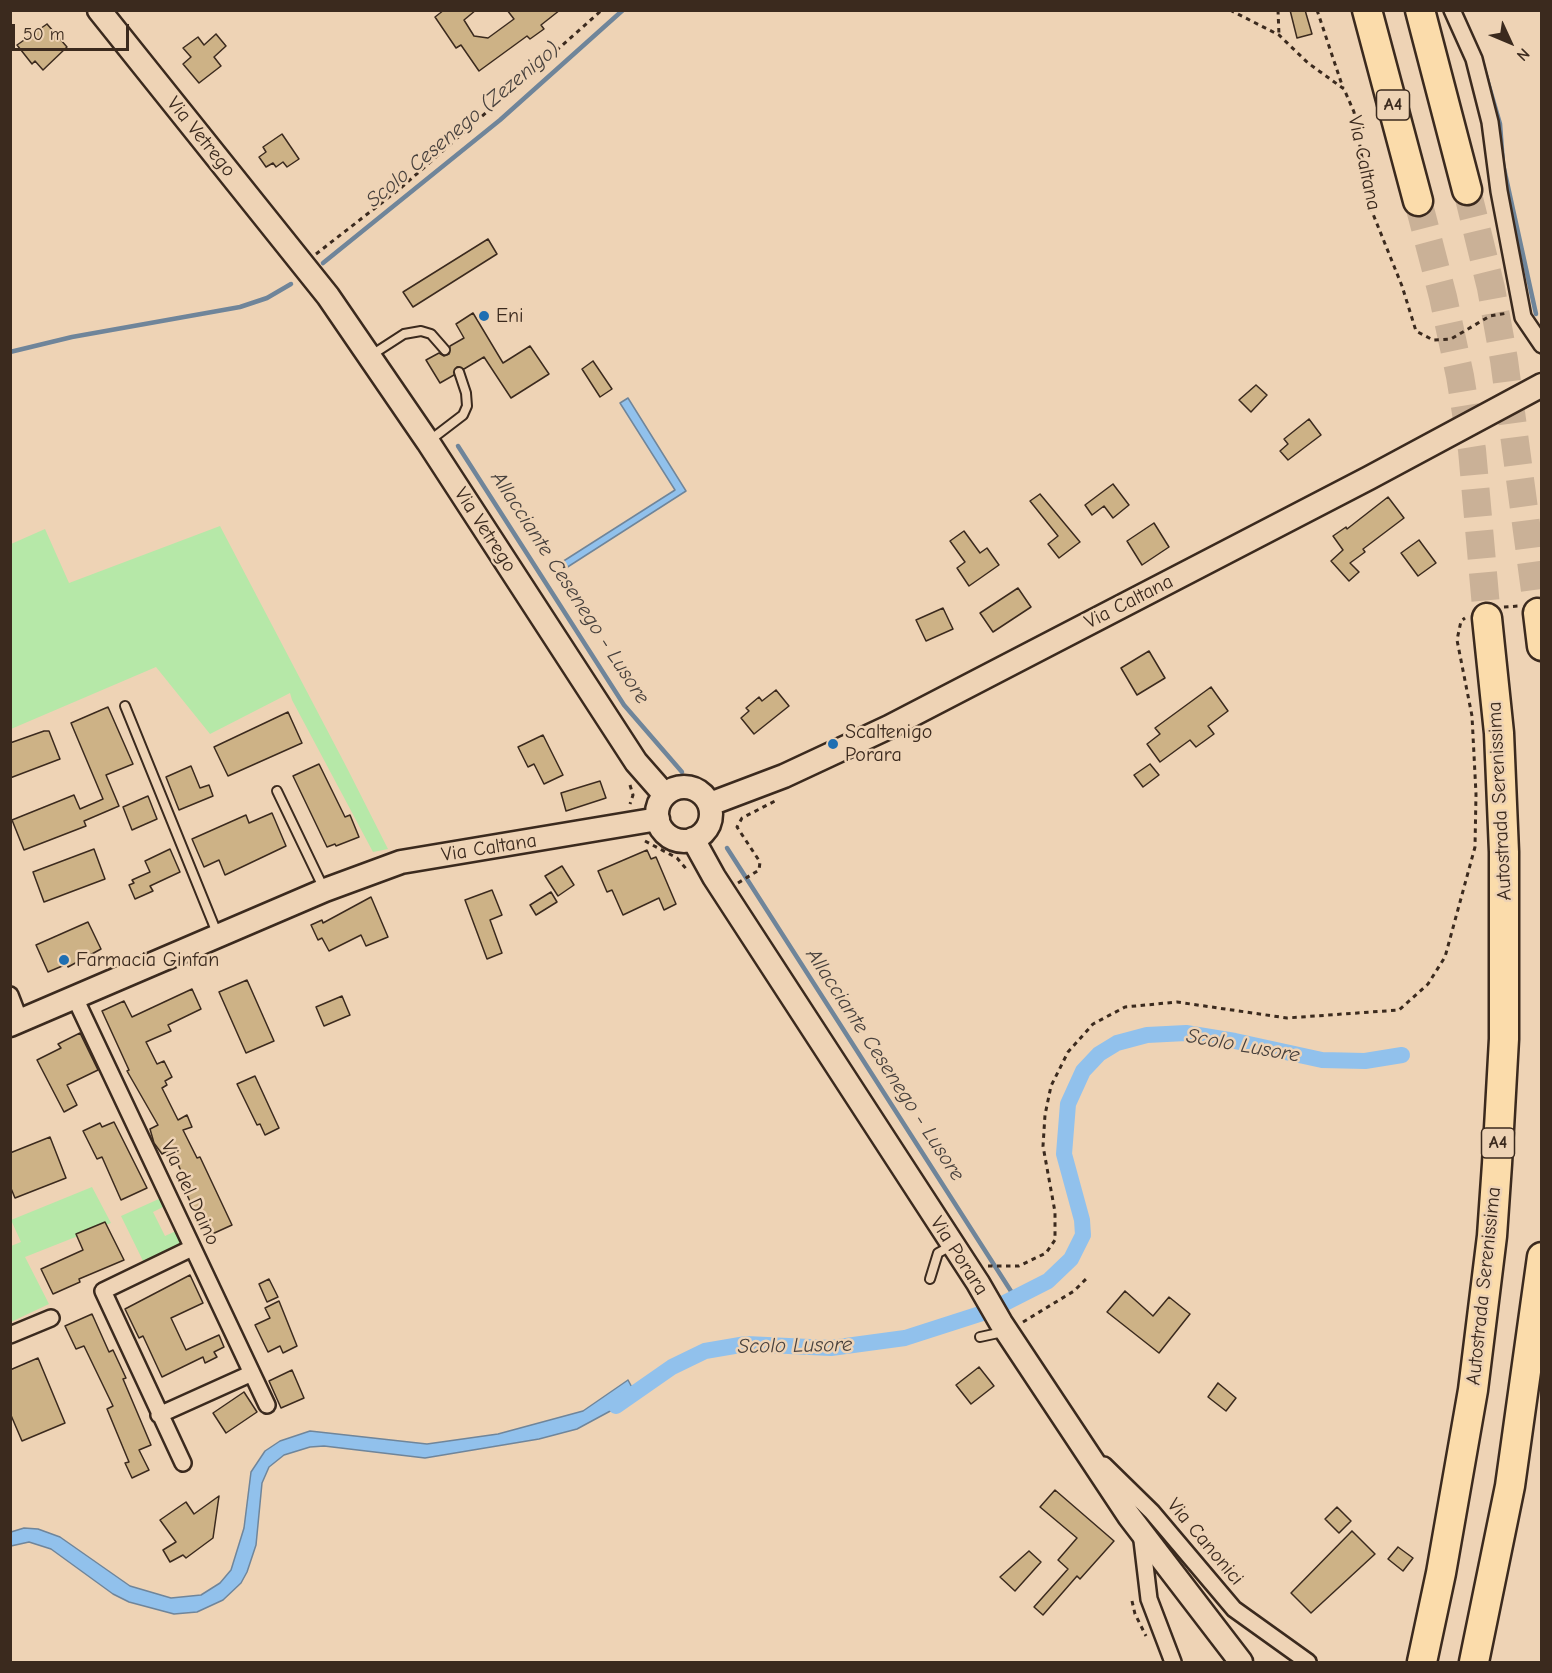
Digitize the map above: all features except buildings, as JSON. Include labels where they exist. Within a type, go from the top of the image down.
[{"type":"highway","name":"A4","points":[[1367,10],[1418,201]]},
{"type":"highway","points":[[1420,10],[1467,190]]},
{"type":"highway","points":[[1534,609],[1542,646]]},
{"type":"highway","name":"Autostrada Serenissima","points":[[1422,1662],[1442,1573],[1473,1390],[1492,1236],[1497,1164],[1504,1039],[1504,852],[1498,733],[1484,614]]},
{"type":"highway","points":[[1473,1662],[1510,1486],[1542,1257]]},
{"type":"main road","name":"Via Vetrego","points":[[99,10],[304,265],[428,442],[636,762],[665,795]]},
{"type":"main road","name":"Via Caltana","points":[[710,804],[784,776],[889,727],[1539,392]]},
{"type":"main road","points":[[685,787],[695,789],[704,795],[710,804],[709,825],[693,839],[675,839],[662,828],[658,819],[658,806],[665,795],[674,789],[685,787]]},
{"type":"main road","name":"Via Caltana","points":[[15,1023],[325,890],[401,862],[658,819]]},
{"type":"main road","name":"Via Porara","points":[[693,839],[714,877],[952,1245],[983,1274],[1004,1327],[1141,1532],[1241,1662]]},
{"type":"street","points":[[1452,10],[1474,59],[1490,122],[1496,173],[1522,317],[1542,345]]},
{"type":"street","points":[[10,995],[15,1023]]},
{"type":"street","name":"Via del Daino","points":[[75,998],[250,1374],[267,1405]]},
{"type":"street","points":[[183,1463],[103,1292],[192,1248]]},
{"type":"street","points":[[10,1335],[51,1318]]},
{"type":"street","points":[[159,1415],[250,1374]]},
{"type":"street","name":"Via Canonici","points":[[1079,1439],[1152,1512],[1234,1609],[1308,1662]]},
{"type":"street","points":[[1141,1532],[1149,1599],[1173,1662]]},
{"type":"lane","points":[[369,357],[404,334],[421,331],[431,334],[445,350]]},
{"type":"lane","points":[[428,442],[463,415],[467,406],[466,393],[459,372]]},
{"type":"lane","points":[[125,706],[219,936]]},
{"type":"lane","points":[[277,790],[325,890]]},
{"type":"lane","points":[[930,1279],[938,1253],[952,1245]]},
{"type":"lane","points":[[980,1337],[1004,1327]]},
{"type":"path","points":[[304,265],[402,187],[602,10]]},
{"type":"path","name":"Via Caltana","points":[[1230,10],[1279,35],[1308,63],[1344,89]]},
{"type":"path","points":[[1278,10],[1279,35]]},
{"type":"path","name":"Via Caltana","points":[[1317,10],[1354,112],[1371,209],[1402,286],[1416,331],[1433,340],[1451,339],[1490,316],[1506,313],[1522,317]]},
{"type":"path","points":[[983,1274],[1001,1266],[1019,1266],[1046,1253],[1055,1240],[1055,1212],[1043,1146],[1045,1115],[1051,1086],[1068,1052],[1093,1024],[1125,1007],[1177,1002],[1287,1018],[1399,1010],[1428,984],[1445,957],[1475,847],[1476,794],[1472,716],[1457,640],[1461,621],[1484,614],[1534,609]]},
{"type":"path","points":[[625,777],[633,795],[628,806]]},
{"type":"path","points":[[735,885],[753,873]]},
{"type":"path","points":[[1004,1327],[1055,1304],[1088,1277]]},
{"type":"path","points":[[1132,1598],[1135,1614],[1148,1639]]},
{"type":"green space","points":[[220,526],[388,849],[373,852],[290,693],[210,734],[156,667],[11,729],[11,544],[45,529],[69,583]]},
{"type":"green space","points":[[92,1187],[111,1223],[25,1257],[49,1304],[11,1322],[11,1246],[21,1242],[11,1220]]},
{"type":"green space","points":[[161,1198],[165,1206],[153,1212],[165,1236],[176,1231],[182,1246],[144,1263],[121,1216]]},
{"type":"water","points":[[628,398],[686,491],[566,568],[562,562],[675,490],[620,403]]},
{"type":"water","points":[[628,1380],[635,1393],[614,1409],[577,1429],[539,1439],[425,1458],[324,1446],[310,1447],[284,1455],[269,1467],[262,1483],[256,1545],[241,1583],[223,1600],[197,1612],[174,1614],[129,1602],[113,1594],[51,1549],[29,1542],[11,1546],[11,1532],[24,1528],[38,1529],[60,1537],[130,1586],[171,1598],[201,1595],[220,1583],[231,1570],[244,1528],[251,1472],[265,1451],[280,1441],[310,1431],[427,1444],[498,1434],[583,1411]]},
{"type":"waterway","name":"Scolo Cesenego (Zezenigo)","points":[[323,263],[500,120],[623,10]]},
{"type":"waterway","points":[[1482,62],[1500,124],[1503,164],[1536,314]]},
{"type":"waterway","name":"Scolo Cesenego (Zezenigo)","points":[[10,352],[72,337],[240,307],[267,298],[291,284]]},
{"type":"waterway","name":"Allacciante Cesenego - Lusore","points":[[458,446],[624,705],[682,772]]},
{"type":"waterway","name":"Allacciante Cesenego - Lusore","points":[[727,848],[1016,1299]]},
{"type":"waterway","name":"Scolo Lusore","points":[[616,1406],[672,1367],[705,1351],[746,1344],[831,1348],[905,1338],[989,1311],[1048,1281],[1071,1259],[1083,1235],[1082,1220],[1064,1154],[1068,1104],[1083,1071],[1099,1054],[1117,1043],[1147,1035],[1186,1033],[1322,1060],[1365,1061],[1402,1055]]},
{"type":"tunnel","points":[[1467,190],[1491,288],[1504,360],[1538,613]]},
{"type":"tunnel","points":[[1418,201],[1443,297],[1460,376],[1472,450],[1487,618]]},
{"type":"place","name":"Eni","points":[[484,316]]},
{"type":"place","name":"Scaltenigo Porara","points":[[833,744]]},
{"type":"place","name":"Farmacia Ginfan","points":[[64,960]]}]
